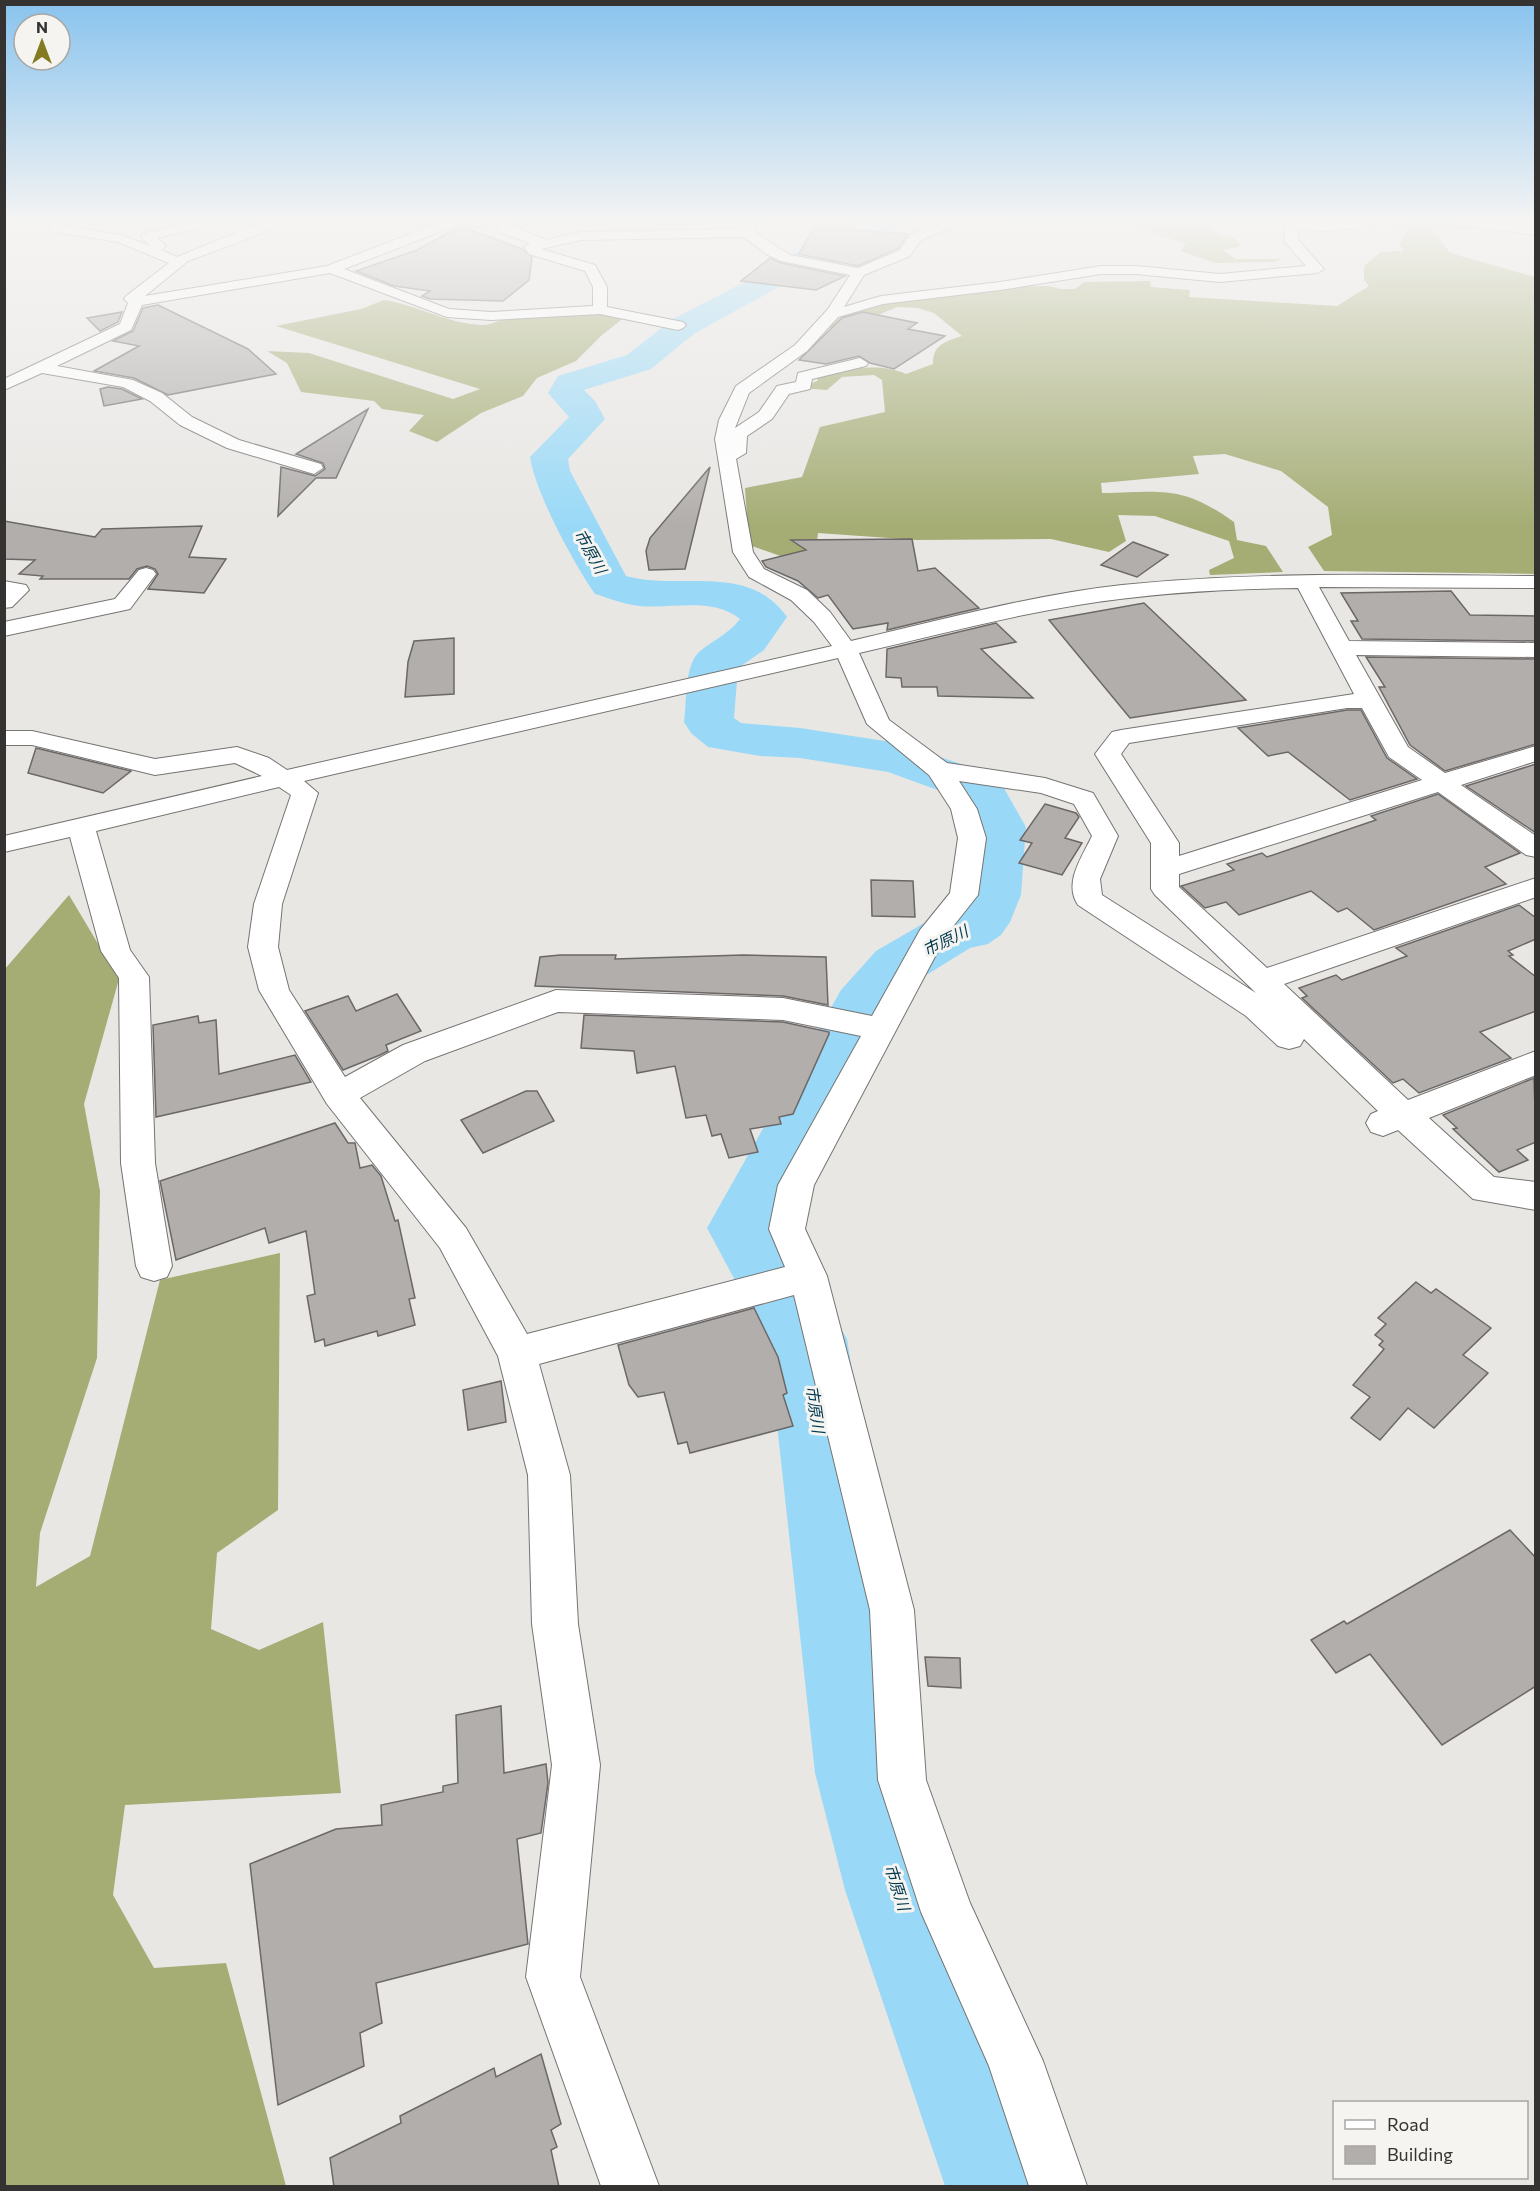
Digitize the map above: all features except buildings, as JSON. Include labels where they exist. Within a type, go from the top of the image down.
[{"type":"street","points":[[4,384],[126,327],[128,321]]},
{"type":"street","points":[[658,321],[678,325]]},
{"type":"street","points":[[826,321],[801,348],[742,390],[728,420],[724,439],[743,552],[756,573],[799,595],[822,617],[846,650],[879,724],[939,770],[964,809],[972,838],[964,895],[935,930],[796,1185],[787,1229],[808,1276],[892,1611],[902,1780],[947,1912],[1015,2061],[1058,2187]]},
{"type":"street","points":[[727,456],[737,453],[738,434],[766,415],[771,404],[783,390],[804,385],[804,376],[860,363]]},
{"type":"street","points":[[40,368],[128,383],[156,397],[186,421],[233,444],[314,468]]},
{"type":"street","points":[[4,629],[122,604],[147,574]]},
{"type":"street","points":[[1305,582],[1398,752],[1536,849]]},
{"type":"street","points":[[4,843],[989,616],[1121,592],[1305,582],[1536,582]]},
{"type":"street","points":[[4,587],[18,591],[4,602]]},
{"type":"street","points":[[1341,648],[1536,650]]},
{"type":"street","points":[[1370,701],[1347,701],[1121,737],[1108,754],[1165,843],[1165,889],[1402,1114],[1485,1189],[1536,1196]]},
{"type":"street","points":[[4,738],[32,738],[155,767],[237,755],[260,763],[305,793],[268,904],[263,947],[274,990],[339,1095],[453,1238],[517,1353],[549,1475],[555,1624],[576,1765],[553,1977],[630,2187]]},
{"type":"street","points":[[1165,869],[1536,753]]},
{"type":"street","points":[[939,770],[1045,786],[1084,799],[1105,836],[1086,879],[1088,899],[1257,1008],[1380,1124],[1536,1062]]},
{"type":"street","points":[[81,826],[116,951],[134,977],[138,1163],[154,1266]]},
{"type":"street","points":[[1262,981],[1536,887]]},
{"type":"street","points":[[339,1095],[414,1053],[556,1001],[783,1009],[881,1029]]},
{"type":"street","points":[[517,1353],[808,1276]]},
{"type":"green space","points":[[300,321],[458,321],[483,325],[500,321],[620,321],[576,361],[537,378],[523,396],[481,413],[437,442],[409,431],[424,415],[382,409],[374,401],[301,392],[287,363],[267,351],[309,353],[453,399],[480,389],[276,326]]},
{"type":"green space","points":[[836,321],[864,321],[850,327],[828,328]]},
{"type":"green space","points":[[944,321],[1535,321],[1535,574],[1324,571],[1308,547],[1332,535],[1328,507],[1281,471],[1225,454],[1193,456],[1199,474],[1101,483],[1102,493],[1171,493],[1199,501],[1234,522],[1237,540],[1266,546],[1283,572],[1210,575],[1209,570],[1234,558],[1229,541],[1155,516],[1118,515],[1126,541],[1109,552],[1051,539],[917,540],[818,533],[815,557],[786,558],[749,545],[745,488],[802,477],[820,427],[885,412],[882,380],[874,375],[842,377],[827,390],[800,388],[817,381],[820,373],[885,368],[906,374],[933,364],[935,352],[941,345],[962,336]]},
{"type":"green space","points":[[69,895],[119,979],[84,1104],[100,1191],[97,1358],[40,1533],[36,1587],[90,1556],[160,1280],[280,1253],[278,1510],[217,1553],[211,1629],[259,1650],[323,1622],[341,1793],[125,1805],[113,1895],[154,1968],[226,1963],[286,2186],[5,2186],[4,970]]},
{"type":"waterway","name":"市原川","points":[[693,321],[639,362],[570,383],[565,393],[583,408],[587,419],[549,457],[551,471],[587,546],[610,585],[639,593],[721,593],[746,602],[765,617],[748,640],[715,663],[709,722],[726,736],[800,743],[898,758],[978,787],[999,827],[999,847],[993,872],[992,895],[980,922],[967,930],[952,933],[898,965],[863,1005],[744,1228],[807,1339],[865,1773],[898,1890],[1005,2186]]}]
